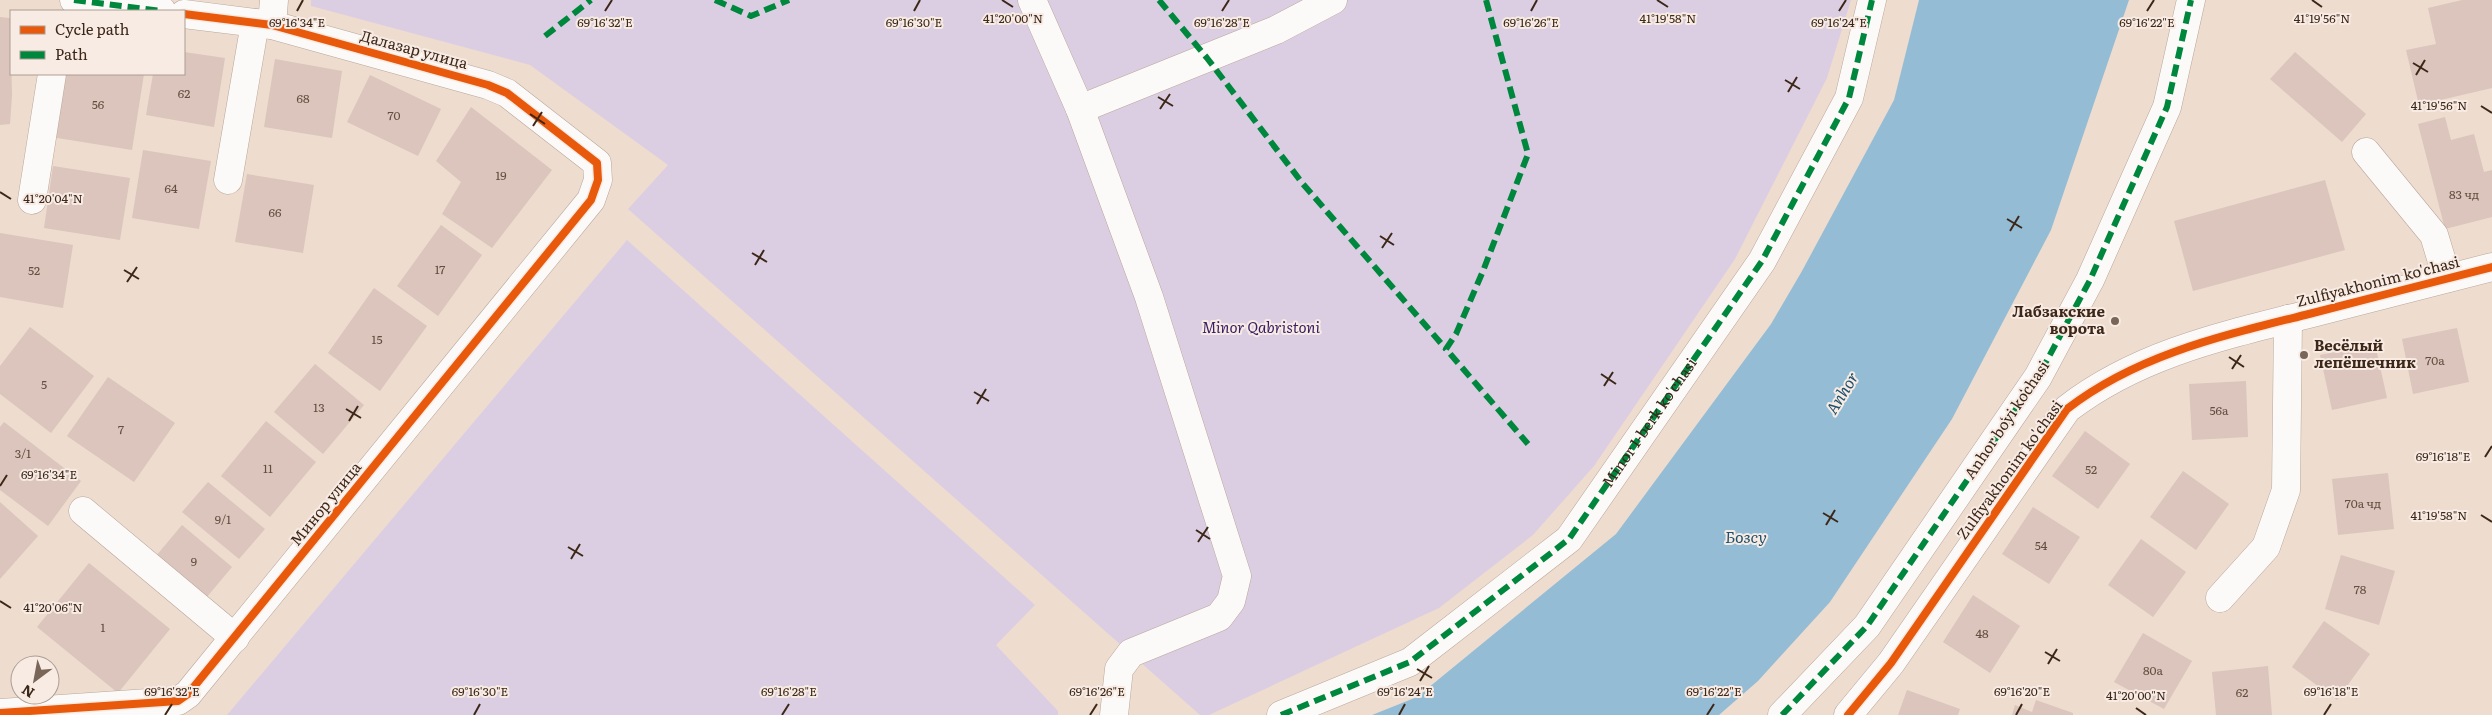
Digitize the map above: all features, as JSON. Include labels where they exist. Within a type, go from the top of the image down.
[{"type":"street","points":[[74,0],[154,10]]},
{"type":"street","points":[[1032,0],[1080,109],[1149,297],[1237,576],[1231,601],[1219,617],[1131,653],[1119,668],[1114,715]]},
{"type":"street","points":[[1080,109],[1276,30],[1333,0]]},
{"type":"street","name":"Minor 1-berk ko'chasi","points":[[1281,715],[1410,662],[1569,539],[1762,260],[1848,98],[1872,0]]},
{"type":"street","name":"Anhor boʻyi koʻchasi","points":[[1782,715],[1867,626],[2038,377],[2090,280],[2167,107],[2192,0]]},
{"type":"street","name":"Далазар улица","points":[[185,14],[267,16],[488,84],[507,93],[597,163],[598,180]]},
{"type":"street","points":[[228,180],[267,16]]},
{"type":"street","points":[[32,200],[52,75]]},
{"type":"street","points":[[2366,152],[2434,235],[2448,278]]},
{"type":"street","name":"Минор улица","points":[[0,713],[178,701],[188,694],[590,200],[598,180]]},
{"type":"street","name":"Zulfiyakhonim ko'chasi","points":[[1848,715],[1891,663],[2067,409],[2111,379],[2157,357],[2192,345],[2492,267]]},
{"type":"street","points":[[2220,598],[2266,547],[2286,490],[2288,319]]},
{"type":"street","points":[[83,511],[235,638]]},
{"type":"green space","name":"Minor Qabristoni","points":[[311,0],[1851,0],[1827,78],[1735,259],[1594,466],[1533,535],[1439,608],[1209,715],[1200,715],[628,209],[668,165],[530,65],[311,6]]},
{"type":"green space","points":[[627,240],[1035,605],[996,645],[1058,711],[1058,715],[227,715]]},
{"type":"water","name":"Бозсу","points":[[1919,0],[2129,0],[2051,230],[1952,419],[1830,602],[1758,681],[1719,715],[1372,715],[1417,697],[1616,534],[1771,324],[1802,271],[1894,100]]},
{"type":"building","points":[[2462,0],[2492,0],[2492,88],[2419,105],[2406,50],[2436,44],[2428,8]]},
{"type":"building","points":[[0,17],[10,18],[12,95],[10,124],[0,125]]},
{"type":"building","points":[[185,52],[225,58],[214,127],[146,115],[153,75],[185,75]]},
{"type":"building","points":[[2295,52],[2366,114],[2342,142],[2270,79]]},
{"type":"building","points":[[275,59],[342,71],[332,138],[264,127]]},
{"type":"building","points":[[62,75],[144,75],[132,150],[51,137]]},
{"type":"building","points":[[370,75],[441,109],[418,156],[347,122]]},
{"type":"building","points":[[471,107],[552,170],[492,248],[442,214],[461,182],[436,161]]},
{"type":"building","points":[[2445,117],[2451,140],[2474,134],[2484,172],[2492,170],[2492,217],[2445,229],[2418,124]]},
{"type":"building","points":[[143,150],[211,161],[199,229],[132,218]]},
{"type":"building","points":[[53,166],[130,178],[120,240],[44,228]]},
{"type":"building","points":[[247,174],[314,185],[303,253],[235,242]]},
{"type":"building","points":[[2325,180],[2345,250],[2193,291],[2174,221]]},
{"type":"building","points":[[441,225],[482,255],[438,316],[397,286]]},
{"type":"building","points":[[0,233],[73,245],[63,308],[0,297]]},
{"type":"building","points":[[374,288],[427,326],[380,391],[328,353]]},
{"type":"building","points":[[30,327],[94,376],[51,433],[0,394],[0,366]]},
{"type":"building","points":[[2457,328],[2469,382],[2413,394],[2402,339]]},
{"type":"building","points":[[2375,344],[2387,398],[2332,410],[2320,355]]},
{"type":"building","points":[[315,364],[364,405],[323,454],[274,412]]},
{"type":"building","points":[[108,377],[175,423],[134,482],[67,436]]},
{"type":"building","points":[[2246,381],[2248,437],[2192,440],[2189,384]]},
{"type":"building","points":[[266,421],[316,462],[270,517],[221,476]]},
{"type":"building","points":[[4,422],[81,481],[48,526],[0,490],[0,427]]},
{"type":"building","points":[[2085,431],[2130,464],[2098,509],[2052,476]]},
{"type":"building","points":[[2183,471],[2229,504],[2196,550],[2150,517]]},
{"type":"building","points":[[2388,473],[2394,529],[2338,535],[2332,479]]},
{"type":"building","points":[[208,482],[265,529],[239,559],[182,512]]},
{"type":"building","points":[[0,502],[38,536],[0,579]]},
{"type":"building","points":[[2033,507],[2080,537],[2049,584],[2002,554]]},
{"type":"building","points":[[182,525],[232,567],[206,598],[156,556]]},
{"type":"building","points":[[2141,539],[2186,572],[2153,617],[2108,585]]},
{"type":"building","points":[[2341,555],[2395,571],[2379,625],[2325,609]]},
{"type":"building","points":[[89,563],[170,629],[118,693],[37,627]]},
{"type":"building","points":[[1973,595],[2020,626],[1990,673],[1943,642]]},
{"type":"building","points":[[2324,621],[2370,654],[2337,700],[2292,667]]},
{"type":"building","points":[[2143,633],[2192,661],[2164,709],[2114,682]]},
{"type":"building","points":[[2268,666],[2272,715],[2216,715],[2212,672]]},
{"type":"building","points":[[1907,690],[1960,709],[1958,715],[1898,715]]},
{"type":"building","points":[[2036,700],[2073,713],[2073,715],[2012,715],[2015,705],[2032,712]]},
{"type":"marked path","points":[[74,0],[154,10]]},
{"type":"marked path","points":[[545,36],[591,0]]},
{"type":"marked path","points":[[715,0],[751,16],[789,0]]},
{"type":"marked path","points":[[1159,0],[1207,58],[1303,184],[1446,349]]},
{"type":"marked path","points":[[1486,0],[1528,154],[1483,271],[1456,334],[1446,349],[1528,444]]},
{"type":"marked path","points":[[1281,715],[1410,662],[1569,539],[1762,261],[1849,98],[1872,0]]},
{"type":"marked path","points":[[1782,715],[1867,626],[2038,377],[2090,280],[2167,107],[2191,0]]},
{"type":"cycle path","points":[[0,713],[178,701],[188,694],[591,200],[598,180],[597,163],[507,93],[488,85],[272,25],[185,14]]},
{"type":"cycle path","points":[[1848,715],[1891,663],[2067,409],[2094,390],[2122,374],[2151,361],[2211,340],[2492,267]]},
{"type":"place","name":"Лабзакские ворота","points":[[2115,321]]},
{"type":"place","name":"Весёлый лепёшечник","points":[[2304,355]]},
{"type":"water label","name":"Anhor","points":[[1842,393]]}]
